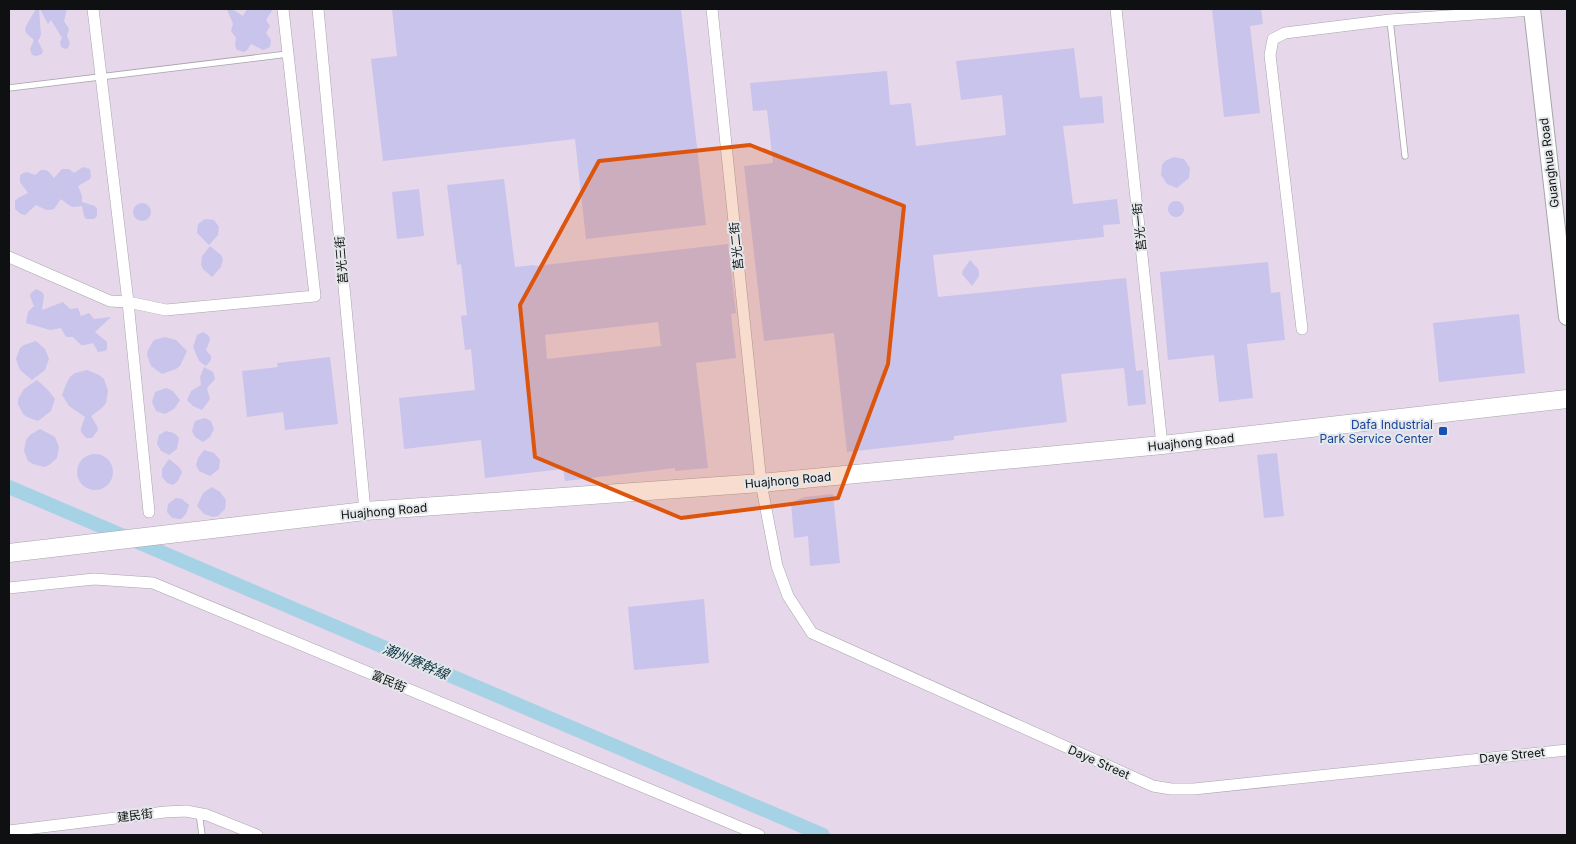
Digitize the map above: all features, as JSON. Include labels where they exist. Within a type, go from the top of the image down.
[{"type":"main road","name":"Huajhong Road","points":[[9,554],[365,511],[761,483],[1162,445],[1567,400]]},
{"type":"street","points":[[94,9],[128,302],[149,512]]},
{"type":"street","points":[[9,257],[110,301],[128,302],[166,310],[316,296],[283,9]]},
{"type":"street","name":"莒光三街","points":[[318,9],[365,511]]},
{"type":"street","name":"莒光二街","points":[[712,9],[761,483]]},
{"type":"street","name":"莒光一街","points":[[1116,9],[1162,445]]},
{"type":"street","points":[[1302,329],[1270,55],[1273,39],[1285,33],[1390,20],[1532,9]]},
{"type":"street","name":"Guanghua Road","points":[[1532,9],[1567,317]]},
{"type":"street","name":"Daye Street","points":[[761,483],[777,566],[788,596],[812,633],[1153,786],[1171,789],[1194,789],[1567,750]]},
{"type":"street","name":"富民街","points":[[9,588],[94,579],[153,583],[759,835]]},
{"type":"street","name":"建民街","points":[[9,830],[186,811],[207,814],[257,835]]},
{"type":"lane","points":[[1390,20],[1405,156]]},
{"type":"lane","points":[[9,88],[288,54]]},
{"type":"lane","points":[[200,813],[202,835]]},
{"type":"highlighted area","points":[[750,145],[904,206],[888,364],[838,498],[681,518],[535,457],[520,305],[599,161]]},
{"type":"shaded area","points":[[9,9],[1567,9],[1567,835],[9,835]]},
{"type":"building","points":[[36,9],[39,9],[41,35],[38,41],[43,51],[42,54],[36,56],[32,55],[30,49],[34,40],[25,30]]},
{"type":"building","points":[[40,9],[67,9],[64,21],[69,29],[67,36],[70,43],[68,48],[61,47],[60,42],[62,38],[51,20],[48,24]]},
{"type":"building","points":[[227,9],[232,9],[243,16],[247,9],[273,9],[266,20],[270,26],[266,33],[271,40],[270,47],[263,50],[251,44],[244,52],[237,50],[235,46],[236,38],[231,31],[233,24]]},
{"type":"building","points":[[392,9],[681,9],[706,225],[586,239],[575,139],[383,161],[371,59],[397,56]]},
{"type":"building","points":[[1212,9],[1261,9],[1263,24],[1250,26],[1260,113],[1224,117]]},
{"type":"building","points":[[1074,48],[1080,98],[1102,96],[1104,123],[1063,126],[1073,204],[1117,199],[1120,224],[1103,225],[1104,237],[933,255],[938,297],[1126,278],[1136,371],[1143,370],[1146,404],[1128,406],[1124,368],[1061,374],[1067,422],[954,436],[954,440],[847,452],[834,333],[764,341],[744,166],[773,163],[767,110],[753,111],[750,83],[887,71],[890,105],[911,103],[916,146],[1006,135],[1002,95],[961,100],[956,61]]},
{"type":"building","points":[[1174,157],[1184,159],[1190,168],[1189,178],[1177,188],[1167,184],[1161,175],[1162,165],[1165,161]]},
{"type":"building","points":[[83,167],[90,169],[91,176],[90,179],[78,186],[82,202],[95,206],[97,209],[97,216],[94,219],[86,219],[82,206],[70,206],[61,199],[54,209],[50,210],[36,205],[25,215],[15,209],[15,201],[28,193],[20,182],[20,175],[23,173],[27,172],[35,175],[41,170],[45,170],[54,178],[62,169],[69,169],[74,173]]},
{"type":"building","points":[[504,179],[515,267],[728,244],[736,313],[731,314],[736,358],[696,363],[708,468],[675,471],[675,468],[565,481],[563,469],[485,478],[481,440],[404,449],[399,398],[475,390],[471,349],[465,350],[461,316],[467,315],[461,264],[457,265],[447,185]],"holes":[[[658,322],[661,346],[547,359],[545,335]]]},
{"type":"building","points":[[419,189],[424,236],[397,239],[392,192]]},
{"type":"building","points":[[1173,201],[1179,201],[1184,206],[1182,215],[1173,217],[1168,212],[1168,206]]},
{"type":"building","points":[[142,203],[150,208],[151,212],[146,220],[142,221],[134,216],[133,212],[138,204]]},
{"type":"building","points":[[205,219],[214,220],[219,227],[218,235],[209,245],[197,233],[198,224]]},
{"type":"building","points":[[210,246],[223,259],[221,267],[212,277],[201,265],[202,256]]},
{"type":"building","points":[[970,260],[979,272],[979,276],[972,286],[962,274]]},
{"type":"building","points":[[1268,262],[1271,293],[1280,292],[1285,340],[1247,344],[1253,398],[1219,402],[1214,355],[1168,360],[1160,272]]},
{"type":"building","points":[[36,289],[44,295],[42,310],[63,302],[70,309],[78,308],[81,316],[89,313],[94,319],[111,317],[95,332],[107,342],[107,349],[98,352],[93,343],[81,345],[73,337],[66,337],[61,328],[50,330],[26,323],[28,312],[34,306],[30,296]]},
{"type":"building","points":[[1519,314],[1525,373],[1439,382],[1433,323]]},
{"type":"building","points":[[203,332],[209,336],[210,340],[206,350],[211,356],[211,360],[206,366],[199,361],[193,347],[197,335]]},
{"type":"building","points":[[165,337],[176,340],[187,351],[180,366],[162,374],[151,366],[147,355],[154,340]]},
{"type":"building","points":[[36,341],[45,349],[49,359],[45,370],[32,380],[20,370],[16,359],[20,348]]},
{"type":"building","points":[[330,357],[338,424],[285,430],[283,412],[247,417],[242,371],[278,367],[277,363]]},
{"type":"building","points":[[204,367],[213,372],[215,379],[207,388],[210,399],[202,410],[193,406],[187,400],[191,391],[201,385],[200,377]]},
{"type":"building","points":[[87,370],[104,379],[108,391],[106,403],[91,416],[98,430],[92,438],[86,438],[81,432],[85,417],[69,406],[62,395],[70,377],[75,373]]},
{"type":"building","points":[[37,380],[55,399],[51,411],[38,421],[23,414],[18,404],[18,399],[24,389]]},
{"type":"building","points":[[166,388],[173,391],[180,400],[174,409],[165,414],[156,411],[152,402],[155,392]]},
{"type":"building","points":[[205,418],[211,421],[214,429],[210,437],[203,442],[195,437],[192,431],[195,421]]},
{"type":"building","points":[[40,429],[55,437],[59,447],[57,458],[44,467],[28,461],[24,451],[26,440]]},
{"type":"building","points":[[166,431],[174,433],[179,438],[177,449],[169,455],[161,451],[157,444],[159,435]]},
{"type":"building","points":[[204,450],[214,453],[220,460],[219,469],[210,476],[199,471],[196,465],[198,458]]},
{"type":"building","points":[[1277,453],[1284,516],[1264,518],[1257,455]]},
{"type":"building","points":[[95,454],[102,455],[108,459],[112,465],[112,479],[108,485],[102,489],[95,490],[88,489],[82,485],[78,479],[77,472],[78,465],[82,459],[88,455]]},
{"type":"building","points":[[169,459],[182,472],[178,481],[173,485],[167,483],[162,477],[162,469]]},
{"type":"building","points":[[212,487],[220,492],[226,500],[225,509],[218,516],[213,517],[204,514],[197,506],[203,493]]},
{"type":"building","points":[[833,494],[840,563],[810,566],[808,536],[794,538],[791,503],[804,497]]},
{"type":"building","points":[[176,498],[182,499],[189,505],[186,514],[181,519],[172,518],[167,512],[168,504]]},
{"type":"building","points":[[704,599],[709,663],[634,670],[628,607]]},
{"type":"waterway","name":"潮州寮幹線","points":[[9,487],[823,835]]},
{"type":"place","name":"Dafa Industrial Park Service Center","points":[[1443,431]]}]
